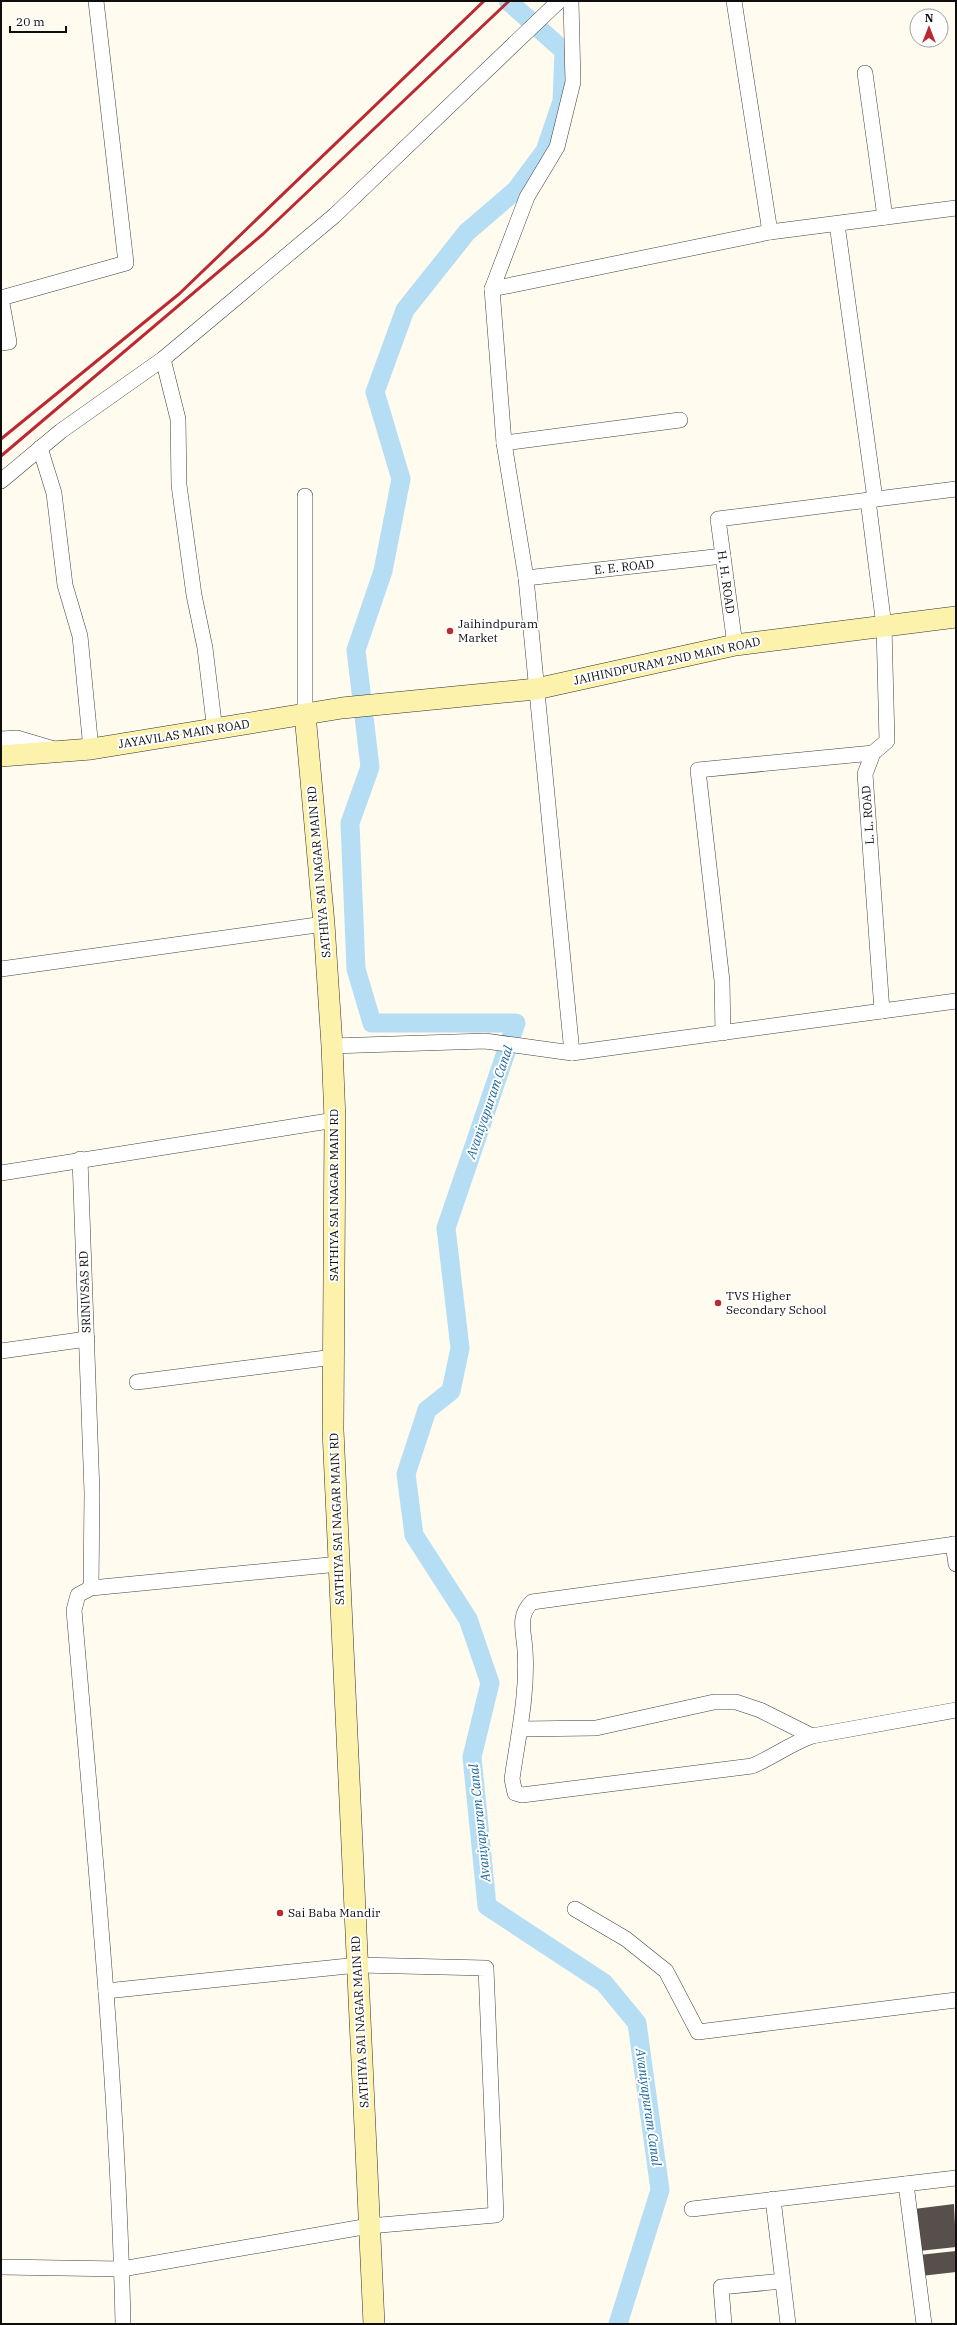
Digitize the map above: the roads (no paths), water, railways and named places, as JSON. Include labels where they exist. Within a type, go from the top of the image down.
[{"type":"street","points":[[1,344],[9,342],[1,298],[126,263],[96,1]]},
{"type":"street","points":[[1,481],[40,448],[114,392],[163,359],[334,216],[508,48],[560,1]]},
{"type":"street","points":[[571,1],[572,82],[557,147],[527,197],[492,289],[504,443],[526,578],[572,1053]]},
{"type":"street","points":[[734,1],[770,232]]},
{"type":"street","points":[[864,73],[885,217]]},
{"type":"street","points":[[492,289],[770,232],[956,208]]},
{"type":"street","points":[[837,224],[871,499],[884,626]]},
{"type":"street","points":[[163,359],[178,418],[179,486],[194,595],[205,648],[215,730]]},
{"type":"street","points":[[504,443],[680,420]]},
{"type":"street","points":[[40,448],[54,494],[65,585],[80,636],[91,749]]},
{"type":"street","points":[[871,499],[956,488]]},
{"type":"street","points":[[306,496],[306,714]]},
{"type":"street","name":"H. H. ROAD","points":[[735,645],[718,519],[871,499]]},
{"type":"street","name":"E. E. ROAD","points":[[526,578],[723,556]]},
{"type":"street","name":"JAIHINDPURAM 2ND MAIN ROAD","points":[[342,708],[379,706],[536,689],[735,645],[956,617]]},
{"type":"street","name":"L. L. ROAD","points":[[882,1011],[865,774],[873,753],[887,741],[884,626]]},
{"type":"street","name":"JAYAVILAS MAIN ROAD","points":[[1,756],[91,749],[215,730],[342,708]]},
{"type":"street","name":"SATHIYA SAI NAGAR MAIN RD","points":[[306,714],[324,924],[332,1046],[335,1120],[334,1430],[374,2324]]},
{"type":"street","name":"JAYAVILAS MAIN ROAD","points":[[1,739],[16,738],[63,751]]},
{"type":"street","points":[[723,1033],[722,981],[698,770],[873,753]]},
{"type":"street","points":[[1,969],[324,924]]},
{"type":"street","points":[[332,1046],[485,1041],[572,1053],[956,1001]]},
{"type":"street","points":[[1,1173],[80,1159],[335,1120]]},
{"type":"street","name":"SRINIVSAS RD","points":[[1,1351],[87,1339],[80,1159]]},
{"type":"street","points":[[87,1339],[92,1493],[91,1588]]},
{"type":"street","points":[[137,1382],[334,1357]]},
{"type":"street","points":[[956,1564],[954,1544],[532,1602],[524,1609],[522,1623],[525,1651],[524,1710],[512,1779],[515,1793],[522,1795],[752,1766],[768,1759],[792,1743],[812,1736],[956,1710]]},
{"type":"street","points":[[123,2324],[122,2269],[106,1991],[74,1610],[78,1595],[91,1588],[339,1564]]},
{"type":"street","points":[[520,1729],[596,1728],[714,1702],[736,1702],[760,1710],[812,1736]]},
{"type":"street","points":[[575,1909],[626,1939],[666,1972],[698,2032],[956,2000]]},
{"type":"street","points":[[1,2267],[122,2269],[369,2226],[496,2215],[486,1968],[358,1965],[106,1991]]},
{"type":"street","points":[[692,2209],[956,2178]]},
{"type":"street","points":[[906,2184],[924,2324]]},
{"type":"street","points":[[773,2199],[788,2324]]},
{"type":"street","points":[[724,2324],[721,2287],[783,2281]]},
{"type":"waterway","name":"Avaniyapuram Canal","points":[[508,1],[564,51],[562,101],[545,151],[516,190],[467,232],[405,310],[375,392],[401,479],[383,571],[356,650],[370,767],[350,823],[356,969],[372,1023],[516,1023],[446,1228],[460,1348],[451,1391],[427,1410],[406,1474],[414,1535],[468,1619],[490,1683],[472,1757],[487,1906],[604,1983],[637,2023],[660,2190],[618,2324]]},
{"type":"railway","points":[[1,439],[179,294],[484,1]]},
{"type":"railway","points":[[1,456],[263,234],[509,1]]},
{"type":"place","name":"Jaihindpuram Market","points":[[450,631]]},
{"type":"place","name":"TVS Higher Secondary School","points":[[718,1303]]},
{"type":"place","name":"Sai Baba Mandir","points":[[280,1913]]}]
